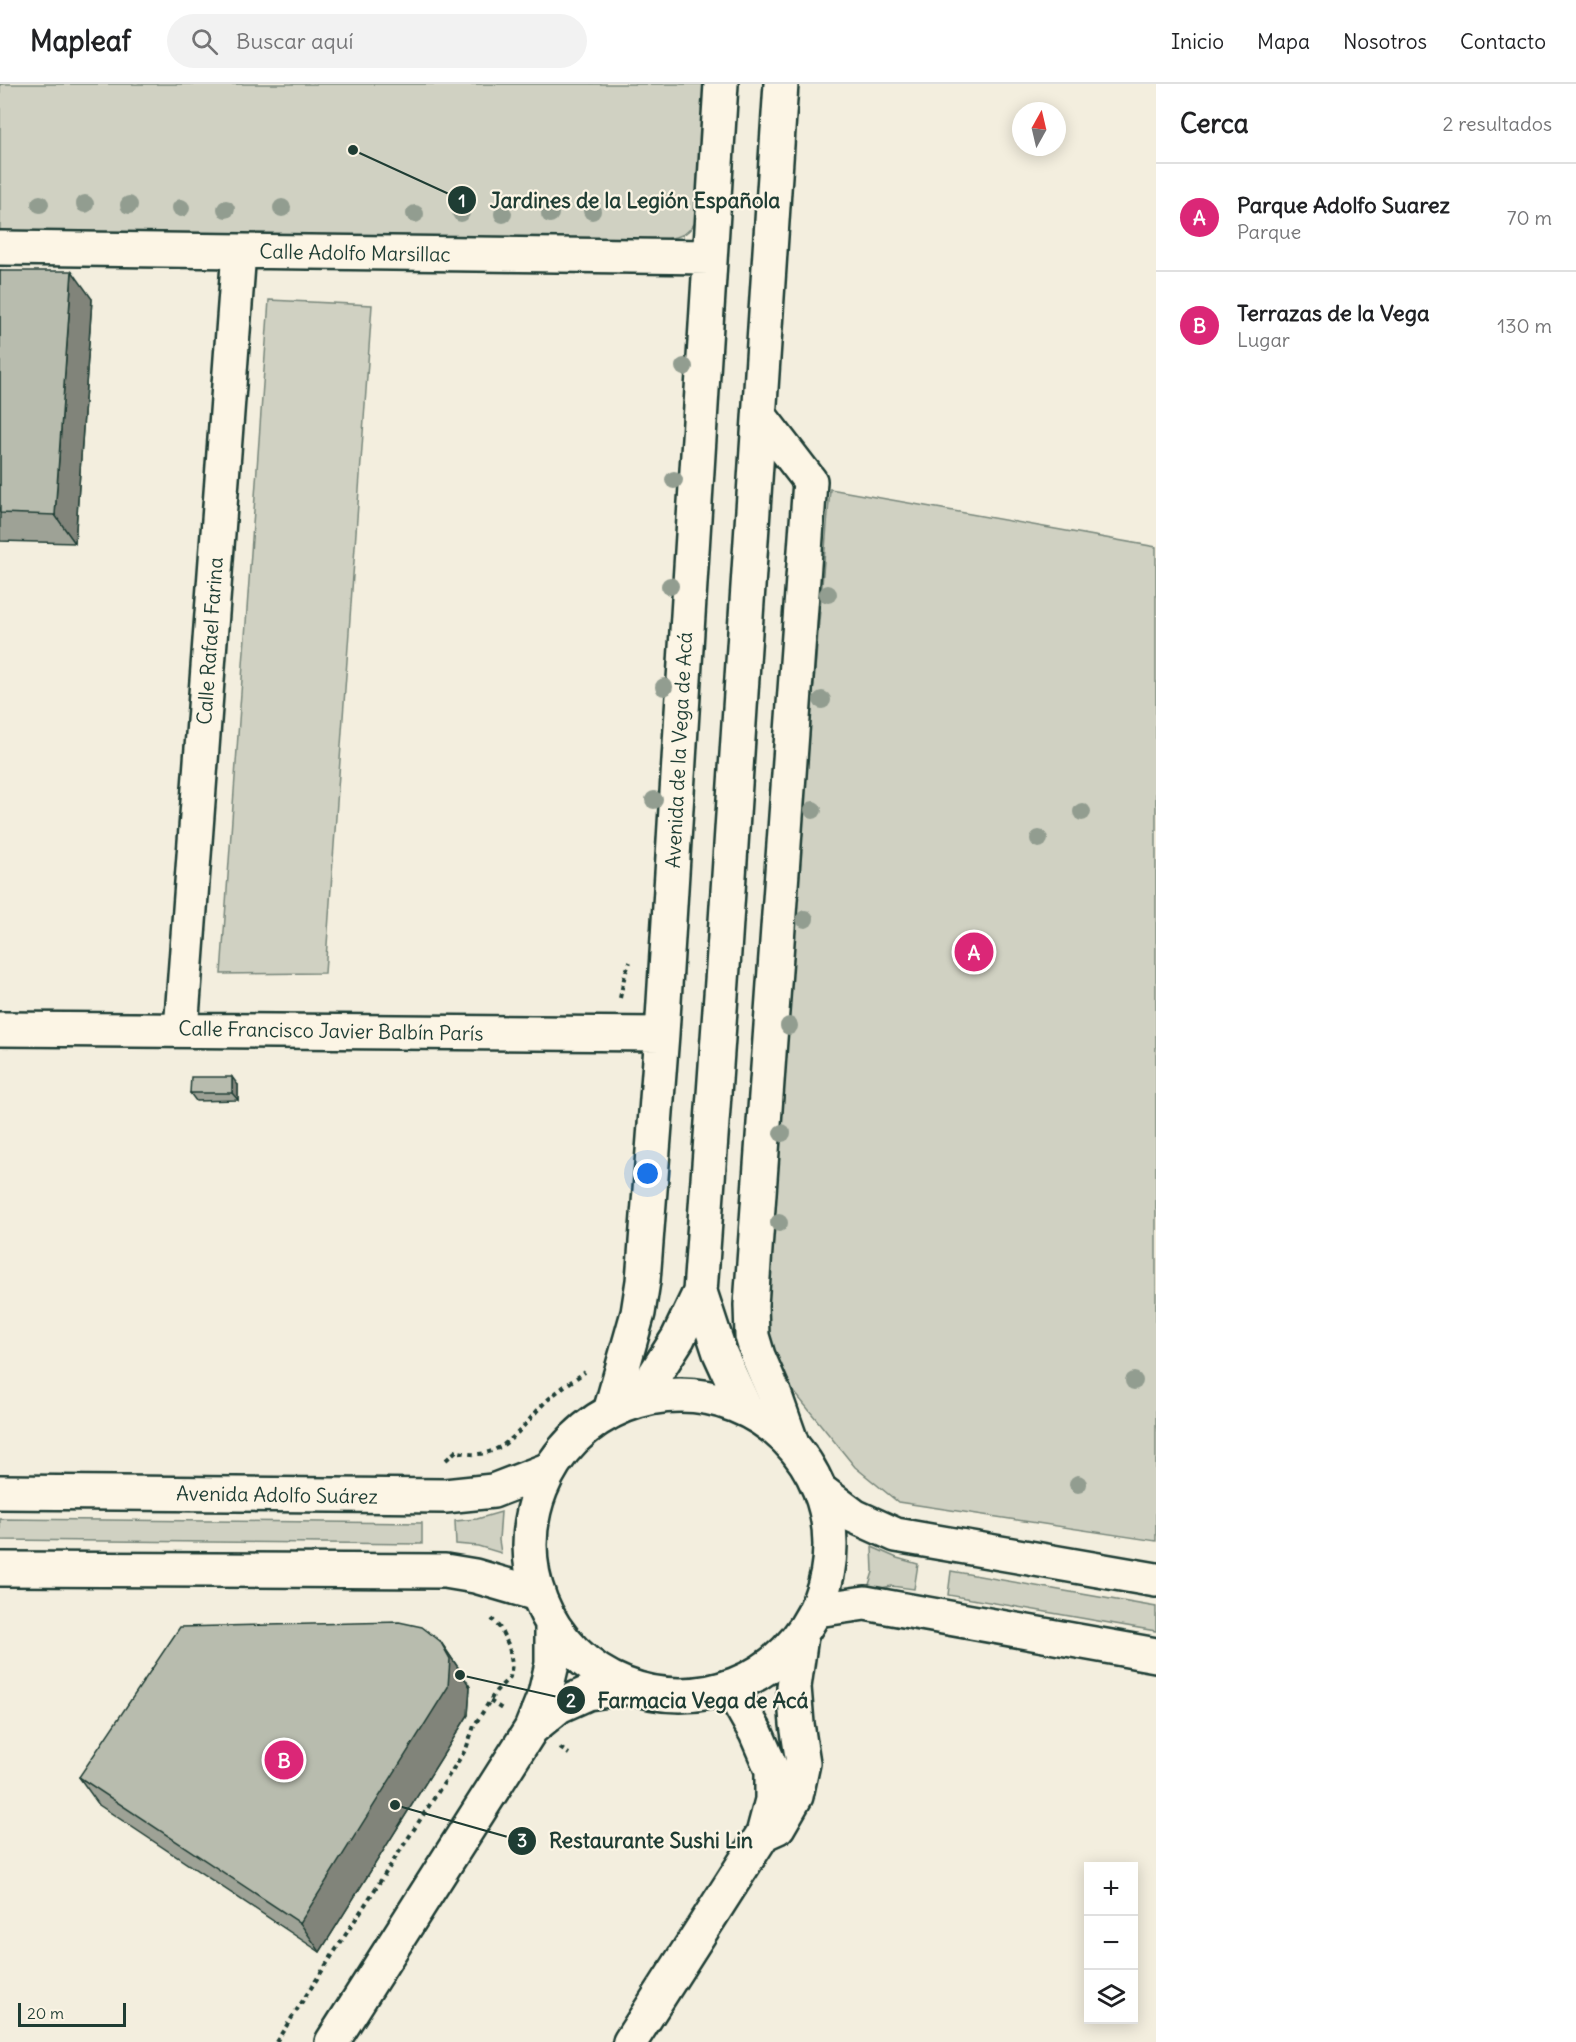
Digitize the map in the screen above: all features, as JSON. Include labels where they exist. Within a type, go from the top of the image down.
[{"type":"street","name":"Avenida de la Vega de Acá","points":[[624,1406],[641,1297],[662,1034],[721,84]]},
{"type":"street","points":[[624,1406],[678,1338],[700,1292],[781,84]]},
{"type":"street","name":"Calle Adolfo Marsillac","points":[[0,248],[709,257]]},
{"type":"street","name":"Calle Rafael Farina","points":[[181,1030],[239,251]]},
{"type":"street","points":[[760,416],[810,481],[751,1305],[752,1336],[792,1444]]},
{"type":"street","name":"Calle Francisco Javier Balbín París","points":[[0,1029],[662,1034]]},
{"type":"street","points":[[700,1292],[720,1353],[746,1410]]},
{"type":"street","points":[[763,1834],[778,1827],[796,1796],[803,1763],[794,1688],[809,1623],[827,1581],[831,1551],[829,1521],[821,1491],[809,1466],[792,1444],[762,1419],[746,1410],[720,1400],[693,1395],[666,1395],[624,1406],[586,1427],[566,1446],[550,1470],[536,1501],[529,1543],[531,1569],[537,1594],[552,1625],[567,1645],[608,1677],[656,1694],[706,1693],[730,1687],[770,1666],[786,1652],[809,1623],[865,1602],[1156,1655]]},
{"type":"street","name":"Avenida Adolfo Suárez","points":[[0,1492],[445,1496],[493,1491],[550,1470]]},
{"type":"street","points":[[821,1491],[854,1516],[896,1535],[1156,1580]]},
{"type":"street","points":[[0,1569],[445,1571],[476,1576],[537,1594]]},
{"type":"street","points":[[332,2042],[531,1730],[545,1694],[552,1664],[552,1625]]},
{"type":"street","points":[[531,1730],[559,1706],[588,1693],[631,1687]]},
{"type":"street","points":[[630,2042],[763,1834],[772,1800],[772,1770],[756,1733],[730,1687]]},
{"type":"path","points":[[619,1001],[625,974]]},
{"type":"path","points":[[445,1467],[447,1458],[456,1451],[476,1454],[491,1451],[504,1444],[522,1429],[550,1397],[591,1367]]},
{"type":"path","points":[[276,2042],[466,1749],[474,1726],[496,1691],[510,1677],[513,1664],[509,1646],[495,1621],[487,1616]]},
{"type":"shaded area","points":[[0,84],[715,84],[699,217],[686,233],[666,239],[0,232]]},
{"type":"shaded area","points":[[269,300],[372,305],[325,973],[221,974]]},
{"type":"shaded area","points":[[830,489],[1156,547],[1156,1541],[898,1502],[855,1467],[791,1388],[758,1356]]},
{"type":"shaded area","points":[[501,1512],[499,1540],[501,1553],[478,1546],[456,1544],[455,1521],[477,1519]]},
{"type":"shaded area","points":[[0,1519],[422,1523],[422,1544],[0,1540]]},
{"type":"shaded area","points":[[872,1547],[918,1564],[914,1589],[891,1586],[867,1591],[873,1572]]},
{"type":"shaded area","points":[[951,1571],[1156,1607],[1156,1631],[948,1595]]},
{"type":"building","points":[[0,271],[72,271],[55,515],[0,513]]},
{"type":"building","points":[[191,1077],[232,1077],[232,1093],[190,1093]]},
{"type":"building","points":[[399,1622],[422,1627],[440,1641],[450,1659],[448,1687],[300,1923],[79,1777],[180,1627]]},
{"type":"place","name":"Jardines de la Legión Española","points":[[353,150]]},
{"type":"place","name":"Parque Adolfo Suarez","points":[[974,952]]},
{"type":"place","name":"Farmacia Vega de Acá","points":[[460,1675]]},
{"type":"place","name":"Terrazas de la Vega","points":[[284,1760]]},
{"type":"place","name":"Restaurante Sushi Lin","points":[[395,1805]]}]
